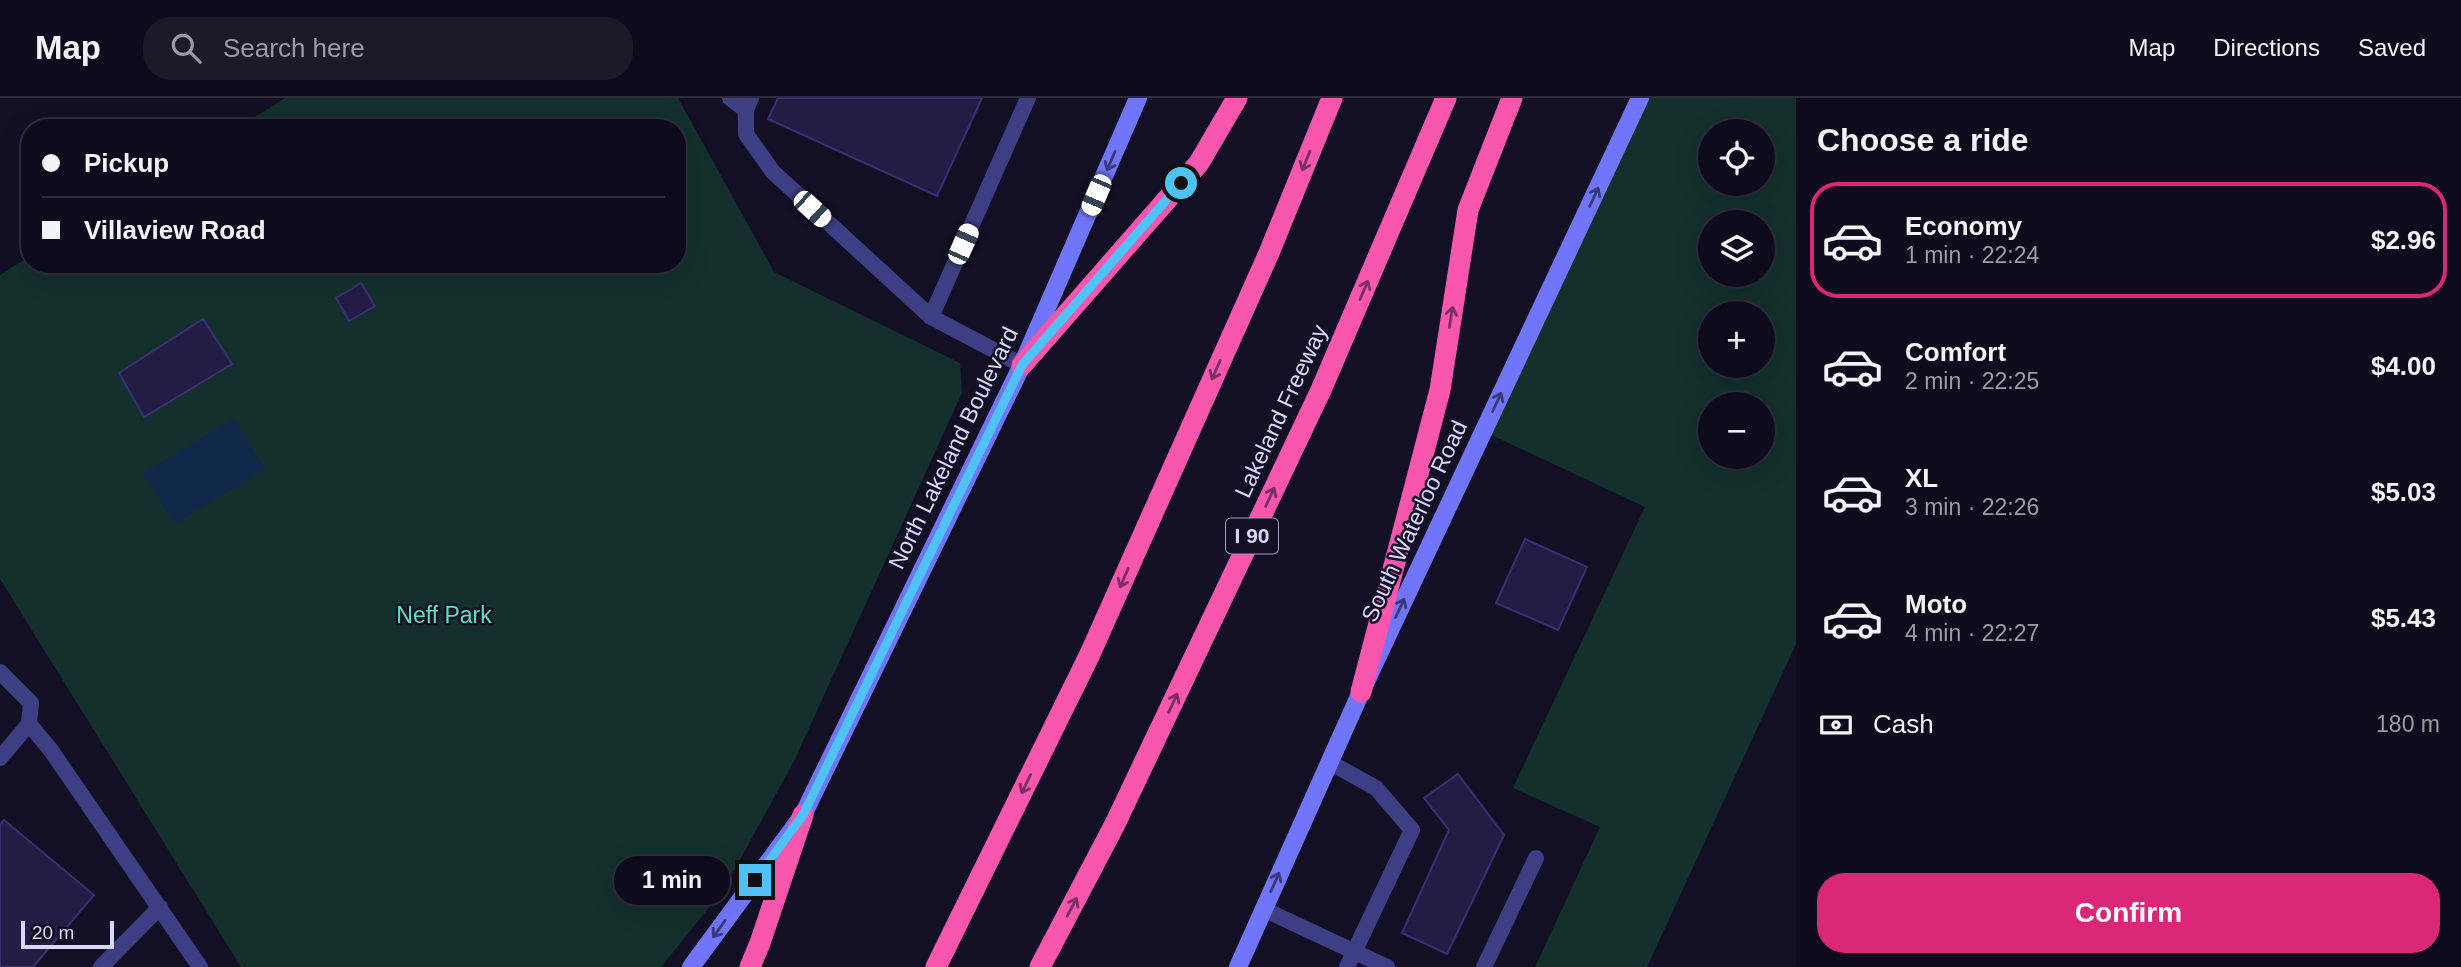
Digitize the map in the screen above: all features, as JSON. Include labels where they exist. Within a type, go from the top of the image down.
[{"type":"highway","points":[[1022,365],[1199,163],[1237,98]]},
{"type":"highway","points":[[936,967],[1090,654],[1269,253],[1332,98]]},
{"type":"highway","name":"Lakeland Freeway","points":[[1040,967],[1115,824],[1321,390],[1446,98]]},
{"type":"highway","points":[[1361,692],[1440,390],[1468,210],[1513,98]]},
{"type":"highway","points":[[750,967],[803,815]]},
{"type":"street","name":"North Lakeland Boulevard","points":[[691,967],[803,815],[1022,365],[1138,98]]},
{"type":"street","name":"South Waterloo Road","points":[[1238,967],[1361,692],[1640,98]]},
{"type":"lane","points":[[730,98],[749,104],[746,134],[773,172],[931,317],[1022,365]]},
{"type":"lane","points":[[931,317],[1028,98]]},
{"type":"lane","points":[[0,672],[32,703],[29,723],[0,758]]},
{"type":"lane","points":[[29,723],[50,749],[201,967]]},
{"type":"lane","points":[[1329,762],[1376,789],[1412,830],[1347,967]]},
{"type":"lane","points":[[1484,967],[1536,858]]},
{"type":"lane","points":[[101,967],[160,907]]},
{"type":"lane","points":[[1263,909],[1387,967]]},
{"type":"green space","name":"Neff Park","points":[[285,98],[678,98],[774,272],[960,363],[962,393],[794,761],[724,889],[661,967],[241,967],[0,579],[0,275],[21,262],[21,273],[686,273],[686,119],[251,119]]},
{"type":"green space","points":[[1640,98],[1796,98],[1796,644],[1647,967],[1535,967],[1600,827],[1513,788],[1645,507],[1483,431]]},
{"type":"water","points":[[234,418],[265,470],[174,524],[143,473]]},
{"type":"building","points":[[778,98],[982,98],[937,196],[768,119]]},
{"type":"building","points":[[361,283],[375,306],[349,321],[336,298]]},
{"type":"building","points":[[203,319],[232,364],[144,417],[119,373]]},
{"type":"building","points":[[1525,539],[1587,567],[1558,630],[1496,603]]},
{"type":"building","points":[[1458,774],[1504,835],[1447,954],[1402,933],[1449,830],[1424,798]]},
{"type":"building","points":[[4,820],[94,895],[33,967],[0,967],[0,825]]},
{"type":"route","points":[[755,880],[803,815],[1022,365],[1181,183]]}]
